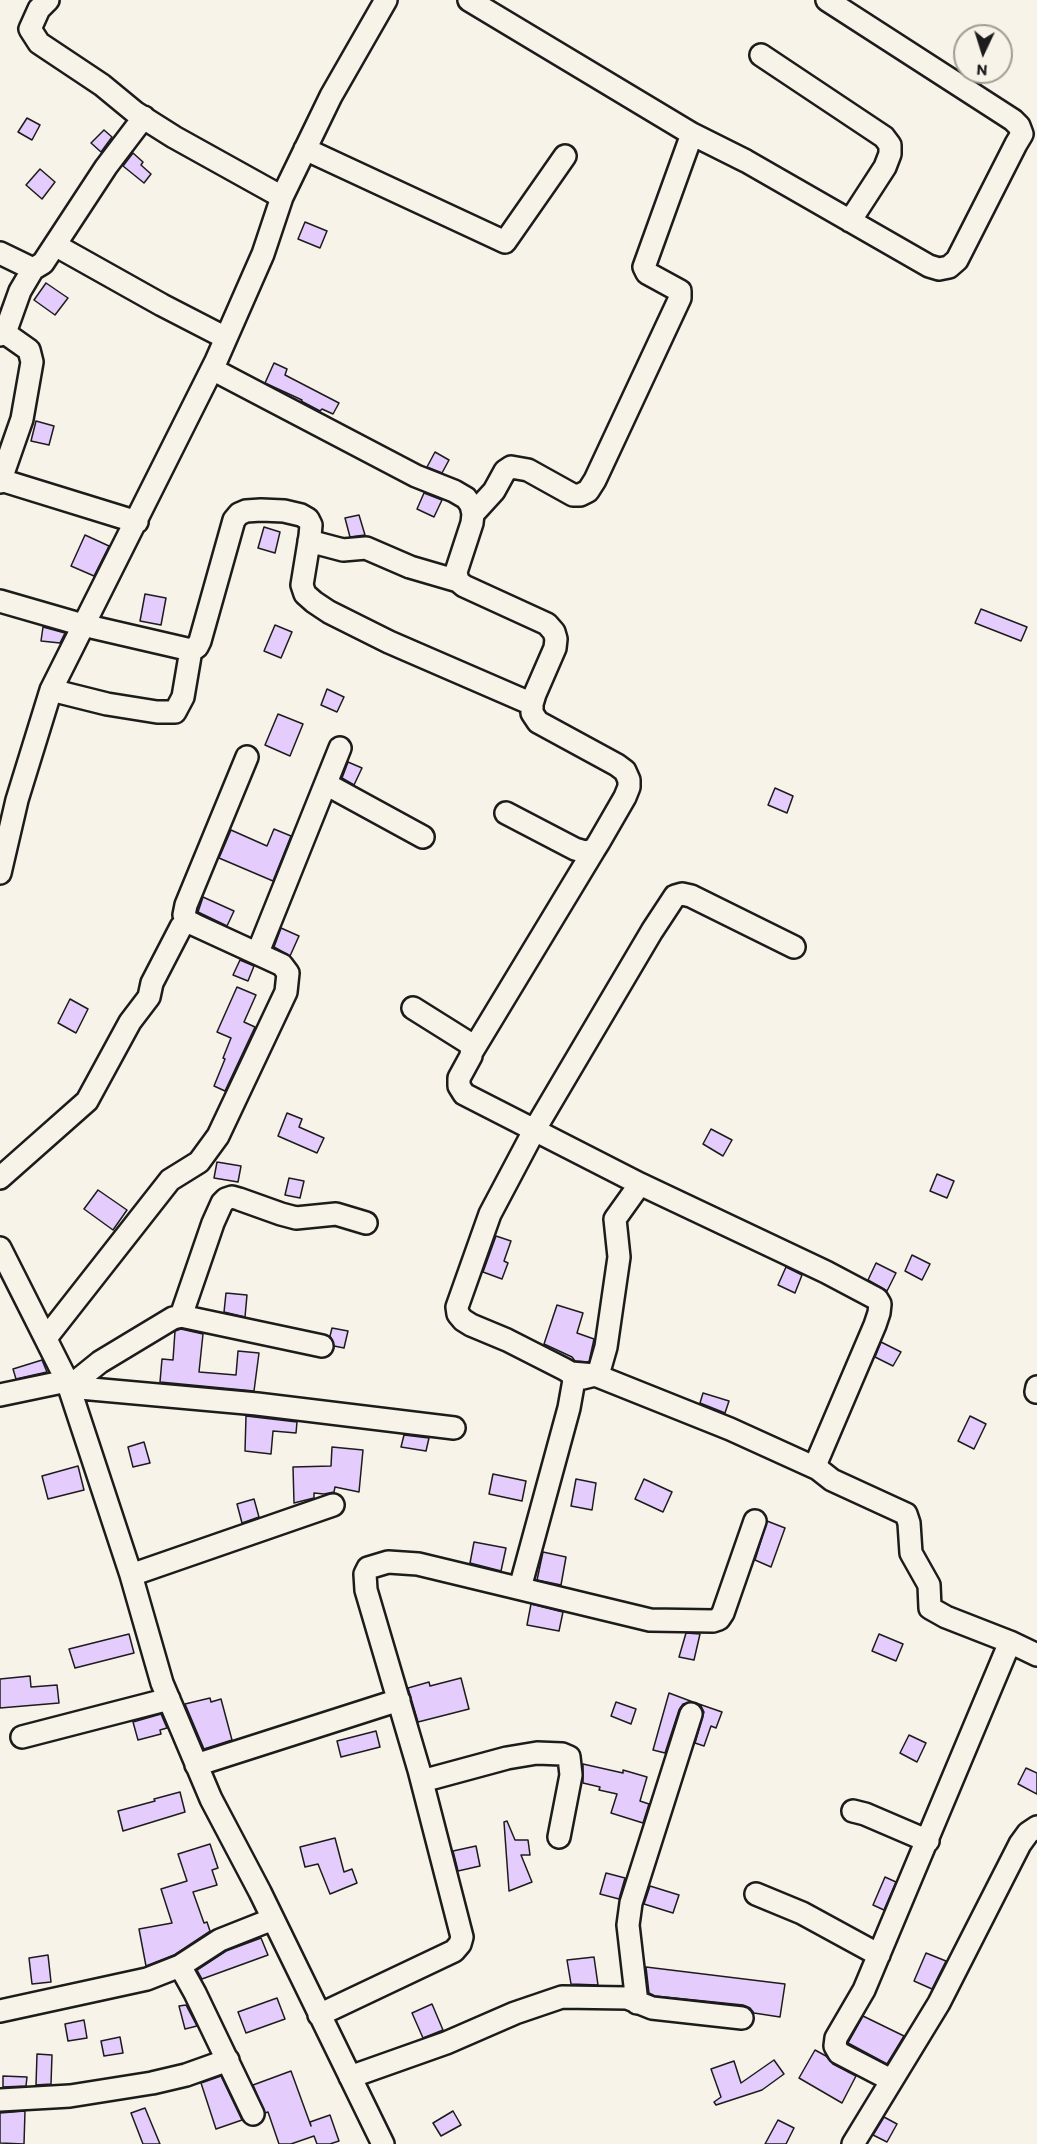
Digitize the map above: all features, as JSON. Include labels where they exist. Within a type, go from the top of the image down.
[{"type":"street","points":[[48,0],[39,9],[30,29],[39,44],[174,137],[282,197]]},
{"type":"street","points":[[0,873],[17,800],[51,690],[212,369],[263,254],[282,197],[305,149],[331,96],[386,0]]},
{"type":"street","points":[[469,0],[692,134],[746,161],[929,266],[939,269],[949,267],[957,260],[1022,134],[1019,126],[827,0]]},
{"type":"street","points":[[761,55],[884,137],[890,145],[890,154],[885,167],[850,220]]},
{"type":"street","points":[[136,522],[1,481],[22,419],[32,362],[29,350],[2,334],[20,291],[33,269],[43,263],[106,167],[144,117]]},
{"type":"street","points":[[458,581],[456,572],[474,514],[494,491],[505,471],[511,467],[528,470],[573,495],[580,495],[588,491],[595,480],[680,298],[680,291],[647,273],[644,267],[692,134]]},
{"type":"street","points":[[305,149],[505,242],[565,156]]},
{"type":"street","points":[[54,245],[226,338]]},
{"type":"street","points":[[0,253],[33,269]]},
{"type":"street","points":[[212,369],[416,476],[454,491],[466,498],[474,514]]},
{"type":"street","points":[[0,602],[83,625],[191,650],[201,641],[234,520],[239,514],[261,510],[301,514],[309,519],[311,525],[302,585],[305,594],[314,602],[389,642],[532,704]]},
{"type":"street","points":[[309,542],[343,550],[366,548],[410,567],[458,581],[464,586],[546,624],[554,632],[555,648],[532,704],[532,713],[538,722],[625,771],[629,787],[594,850],[473,1050],[459,1078],[459,1086],[464,1094],[640,1184],[826,1272],[877,1299],[880,1304],[877,1319],[817,1461],[818,1469]]},
{"type":"street","points":[[51,690],[107,704],[157,712],[176,712],[183,697],[191,650]]},
{"type":"street","points":[[258,952],[340,748]]},
{"type":"street","points":[[46,1338],[170,1180],[199,1162],[218,1136],[286,992],[288,973],[282,965],[187,921],[184,915],[186,905],[247,757]]},
{"type":"street","points":[[326,784],[423,837]]},
{"type":"street","points":[[506,813],[574,849],[585,852],[594,850]]},
{"type":"street","points":[[794,947],[691,897],[682,894],[675,896],[535,1130],[490,1214],[457,1306],[458,1314],[471,1325],[580,1376],[730,1429],[818,1469],[832,1480],[906,1514],[909,1523],[911,1553],[929,1585],[930,1608],[946,1617],[1037,1655]]},
{"type":"street","points":[[0,1178],[87,1101],[130,1022],[149,997],[152,983],[181,927],[187,921]]},
{"type":"street","points":[[413,1008],[467,1040],[473,1050]]},
{"type":"street","points":[[520,1588],[569,1407],[580,1376],[600,1368],[606,1347],[619,1257],[615,1219],[640,1184]]},
{"type":"street","points":[[181,1316],[213,1223],[226,1199],[232,1197],[296,1218],[327,1213],[366,1223]]},
{"type":"street","points":[[0,1248],[68,1384],[131,1575],[162,1683],[196,1765],[383,2144]]},
{"type":"street","points":[[68,1384],[173,1318],[181,1316],[322,1346]]},
{"type":"street","points":[[0,1395],[68,1384],[454,1428]]},
{"type":"street","points":[[131,1575],[333,1505]]},
{"type":"street","points":[[319,2015],[447,1955],[460,1944],[462,1937],[422,1781],[366,1590],[365,1574],[368,1568],[378,1564],[400,1562],[650,1620],[713,1621],[719,1619],[723,1613],[756,1521]]},
{"type":"street","points":[[891,2080],[839,2053],[835,2046],[836,2038],[864,1990],[1010,1642]]},
{"type":"street","points":[[22,1737],[169,1699]]},
{"type":"street","points":[[196,1765],[399,1700]]},
{"type":"street","points":[[637,2003],[628,1925],[631,1903],[691,1714]]},
{"type":"street","points":[[422,1781],[507,1758],[537,1753],[562,1754],[569,1757],[571,1775],[559,1837]]},
{"type":"street","points":[[853,1811],[928,1841]]},
{"type":"street","points":[[853,2144],[939,2003],[1020,1844],[1028,1833],[1037,1827]]},
{"type":"street","points":[[756,1894],[802,1913],[879,1955]]},
{"type":"street","points":[[0,2011],[147,1979],[180,1966],[220,1940],[273,1919]]},
{"type":"street","points":[[180,1966],[254,2114]]},
{"type":"street","points":[[350,2077],[446,2043],[552,1999],[562,1997],[627,1998],[652,2008],[675,2012],[742,2018]]},
{"type":"street","points":[[0,2100],[70,2096],[152,2083],[186,2075],[228,2060]]},
{"type":"building","points":[[27,118],[40,125],[32,140],[18,132]]},
{"type":"building","points":[[104,130],[112,137],[101,152],[91,143]]},
{"type":"building","points":[[133,153],[151,174],[144,183],[123,166]]},
{"type":"building","points":[[40,169],[55,182],[42,199],[26,185]]},
{"type":"building","points":[[305,222],[327,231],[320,248],[298,239]]},
{"type":"building","points":[[46,283],[68,298],[55,315],[34,300]]},
{"type":"building","points":[[274,363],[287,369],[285,375],[339,403],[333,414],[322,409],[320,411],[265,383]]},
{"type":"building","points":[[36,421],[54,426],[49,445],[31,441]]},
{"type":"building","points":[[435,452],[449,460],[442,473],[427,467]]},
{"type":"building","points":[[424,493],[442,500],[434,517],[417,509]]},
{"type":"building","points":[[359,515],[365,535],[350,537],[345,518]]},
{"type":"building","points":[[264,527],[280,532],[275,553],[258,548]]},
{"type":"building","points":[[85,535],[109,546],[94,576],[71,566]]},
{"type":"building","points":[[145,594],[166,598],[161,625],[140,621]]},
{"type":"building","points":[[981,609],[1027,627],[1021,641],[975,623]]},
{"type":"building","points":[[275,625],[292,632],[281,658],[264,651]]},
{"type":"building","points":[[43,627],[65,633],[60,643],[41,641]]},
{"type":"building","points":[[327,689],[344,697],[337,712],[321,705]]},
{"type":"building","points":[[278,714],[303,724],[290,756],[265,745]]},
{"type":"building","points":[[348,762],[362,768],[354,785],[342,778]]},
{"type":"building","points":[[775,788],[793,796],[787,813],[768,805]]},
{"type":"building","points":[[274,829],[291,836],[273,881],[219,858],[231,830],[267,846]]},
{"type":"building","points":[[203,897],[234,911],[227,926],[198,912]]},
{"type":"building","points":[[281,928],[299,936],[290,956],[274,947]]},
{"type":"building","points":[[240,960],[254,966],[248,981],[233,975]]},
{"type":"building","points":[[237,987],[256,995],[244,1022],[255,1027],[225,1091],[214,1086],[231,1038],[217,1032]]},
{"type":"building","points":[[70,999],[88,1009],[76,1033],[58,1023]]},
{"type":"building","points":[[287,1113],[302,1119],[299,1127],[324,1138],[317,1153],[278,1136]]},
{"type":"building","points":[[711,1129],[732,1140],[723,1156],[703,1144]]},
{"type":"building","points":[[217,1162],[241,1166],[238,1182],[214,1178]]},
{"type":"building","points":[[937,1174],[954,1181],[947,1198],[930,1191]]},
{"type":"building","points":[[289,1178],[304,1181],[300,1198],[285,1195]]},
{"type":"building","points":[[98,1190],[127,1210],[113,1230],[84,1209]]},
{"type":"building","points":[[496,1236],[511,1241],[504,1261],[508,1263],[502,1279],[483,1272]]},
{"type":"building","points":[[912,1255],[930,1264],[922,1280],[905,1271]]},
{"type":"building","points":[[876,1263],[896,1273],[887,1291],[868,1280]]},
{"type":"building","points":[[786,1267],[802,1275],[795,1293],[778,1285]]},
{"type":"building","points":[[226,1293],[247,1295],[245,1317],[224,1312]]},
{"type":"building","points":[[557,1305],[583,1313],[577,1333],[594,1339],[589,1362],[575,1361],[572,1357],[544,1344]]},
{"type":"building","points":[[332,1328],[348,1331],[344,1348],[334,1346],[330,1336]]},
{"type":"building","points":[[181,1329],[203,1334],[199,1372],[236,1375],[238,1351],[259,1353],[254,1391],[160,1382],[162,1359],[173,1360],[175,1331]]},
{"type":"building","points":[[881,1342],[901,1352],[893,1366],[875,1357]]},
{"type":"building","points":[[42,1360],[47,1372],[16,1379],[13,1369]]},
{"type":"building","points":[[703,1393],[729,1401],[725,1413],[700,1403]]},
{"type":"building","points":[[246,1416],[297,1422],[296,1433],[273,1431],[271,1454],[245,1451]]},
{"type":"building","points":[[970,1416],[986,1424],[974,1449],[958,1441]]},
{"type":"building","points":[[404,1435],[429,1438],[426,1451],[401,1447]]},
{"type":"building","points":[[144,1442],[150,1463],[133,1467],[128,1447]]},
{"type":"building","points":[[332,1447],[363,1450],[359,1492],[335,1487],[334,1492],[314,1493],[314,1498],[294,1503],[293,1467],[331,1466]]},
{"type":"building","points":[[78,1466],[84,1490],[48,1499],[42,1476]]},
{"type":"building","points":[[493,1474],[526,1481],[522,1501],[489,1494]]},
{"type":"building","points":[[576,1479],[596,1483],[592,1510],[571,1506]]},
{"type":"building","points":[[644,1479],[672,1492],[663,1512],[635,1499]]},
{"type":"building","points":[[254,1499],[259,1517],[242,1523],[237,1504]]},
{"type":"building","points":[[767,1521],[785,1528],[771,1567],[755,1560]]},
{"type":"building","points":[[474,1542],[506,1548],[501,1571],[470,1563]]},
{"type":"building","points":[[543,1552],[566,1557],[561,1585],[537,1580]]},
{"type":"building","points":[[531,1604],[563,1612],[559,1631],[527,1625]]},
{"type":"building","points":[[686,1633],[700,1634],[694,1660],[679,1657]]},
{"type":"building","points":[[129,1634],[134,1653],[75,1668],[69,1649]]},
{"type":"building","points":[[879,1634],[903,1644],[896,1661],[872,1651]]},
{"type":"building","points":[[30,1676],[31,1687],[57,1685],[59,1703],[0,1708],[0,1679]]},
{"type":"building","points":[[461,1678],[469,1709],[418,1722],[408,1688],[429,1682],[430,1686]]},
{"type":"building","points":[[669,1693],[693,1702],[683,1704],[679,1710],[665,1753],[653,1750]]},
{"type":"building","points":[[210,1698],[211,1702],[221,1699],[232,1740],[204,1749],[185,1704]]},
{"type":"building","points":[[616,1702],[636,1709],[631,1724],[611,1716]]},
{"type":"building","points":[[696,1703],[722,1712],[716,1728],[711,1726],[704,1746],[695,1743],[704,1712]]},
{"type":"building","points":[[161,1714],[167,1728],[160,1730],[161,1734],[138,1740],[133,1722]]},
{"type":"building","points":[[376,1731],[380,1747],[341,1757],[337,1741]]},
{"type":"building","points":[[909,1735],[926,1743],[917,1762],[900,1753]]},
{"type":"building","points":[[583,1764],[623,1773],[623,1770],[647,1777],[640,1801],[649,1804],[643,1823],[611,1813],[617,1794],[583,1783]]},
{"type":"building","points":[[1026,1768],[1037,1773],[1037,1794],[1018,1784]]},
{"type":"building","points":[[180,1792],[185,1812],[123,1831],[118,1811]]},
{"type":"building","points":[[507,1821],[515,1840],[528,1840],[530,1855],[521,1855],[532,1882],[509,1891],[504,1822]]},
{"type":"building","points":[[335,1838],[344,1872],[352,1869],[357,1883],[330,1894],[318,1864],[305,1867],[300,1847]]},
{"type":"building","points":[[210,1844],[218,1868],[212,1870],[217,1885],[193,1892],[204,1923],[207,1922],[210,1931],[174,1955],[146,1966],[139,1929],[172,1923],[161,1889],[187,1881],[178,1854]]},
{"type":"building","points":[[476,1846],[480,1866],[458,1871],[453,1851]]},
{"type":"building","points":[[606,1873],[625,1878],[619,1899],[600,1894]]},
{"type":"building","points":[[885,1877],[896,1882],[884,1910],[873,1905]]},
{"type":"building","points":[[650,1886],[679,1895],[673,1913],[644,1904]]},
{"type":"building","points":[[261,1938],[268,1955],[202,1979],[197,1970],[226,1951]]},
{"type":"building","points":[[926,1953],[946,1961],[932,1989],[914,1981]]},
{"type":"building","points":[[48,1955],[51,1982],[32,1984],[29,1958]]},
{"type":"building","points":[[594,1957],[598,1985],[571,1984],[567,1960]]},
{"type":"building","points":[[646,1967],[785,1984],[780,2017],[754,2013],[743,2005],[655,1996],[649,1993]]},
{"type":"building","points":[[277,1998],[285,2019],[246,2033],[238,2012]]},
{"type":"building","points":[[432,2004],[443,2030],[423,2038],[412,2013]]},
{"type":"building","points":[[186,2005],[197,2026],[185,2029],[179,2006]]},
{"type":"building","points":[[863,2016],[904,2036],[887,2064],[848,2043]]},
{"type":"building","points":[[84,2020],[87,2038],[68,2041],[65,2024]]},
{"type":"building","points":[[120,2037],[123,2053],[104,2056],[101,2041]]},
{"type":"building","points":[[815,2050],[826,2056],[833,2064],[856,2076],[842,2103],[799,2078]]},
{"type":"building","points":[[37,2054],[52,2055],[51,2084],[36,2085]]},
{"type":"building","points":[[774,2060],[784,2074],[762,2090],[716,2105],[714,2102],[721,2097],[711,2069],[734,2061],[741,2083]]},
{"type":"building","points":[[291,2071],[311,2126],[310,2122],[330,2115],[339,2141],[317,2144],[314,2136],[291,2144],[279,2144],[268,2112],[265,2113],[253,2085]]},
{"type":"building","points":[[3,2076],[27,2077],[26,2086],[3,2087]]},
{"type":"building","points":[[221,2076],[242,2120],[216,2129],[201,2083]]},
{"type":"building","points":[[145,2108],[160,2144],[143,2144],[131,2113]]},
{"type":"building","points":[[25,2111],[24,2144],[0,2143],[0,2113]]},
{"type":"building","points":[[453,2111],[461,2125],[441,2136],[433,2123]]},
{"type":"building","points":[[884,2117],[897,2124],[887,2142],[873,2135]]},
{"type":"building","points":[[778,2120],[794,2128],[786,2144],[765,2144]]}]
